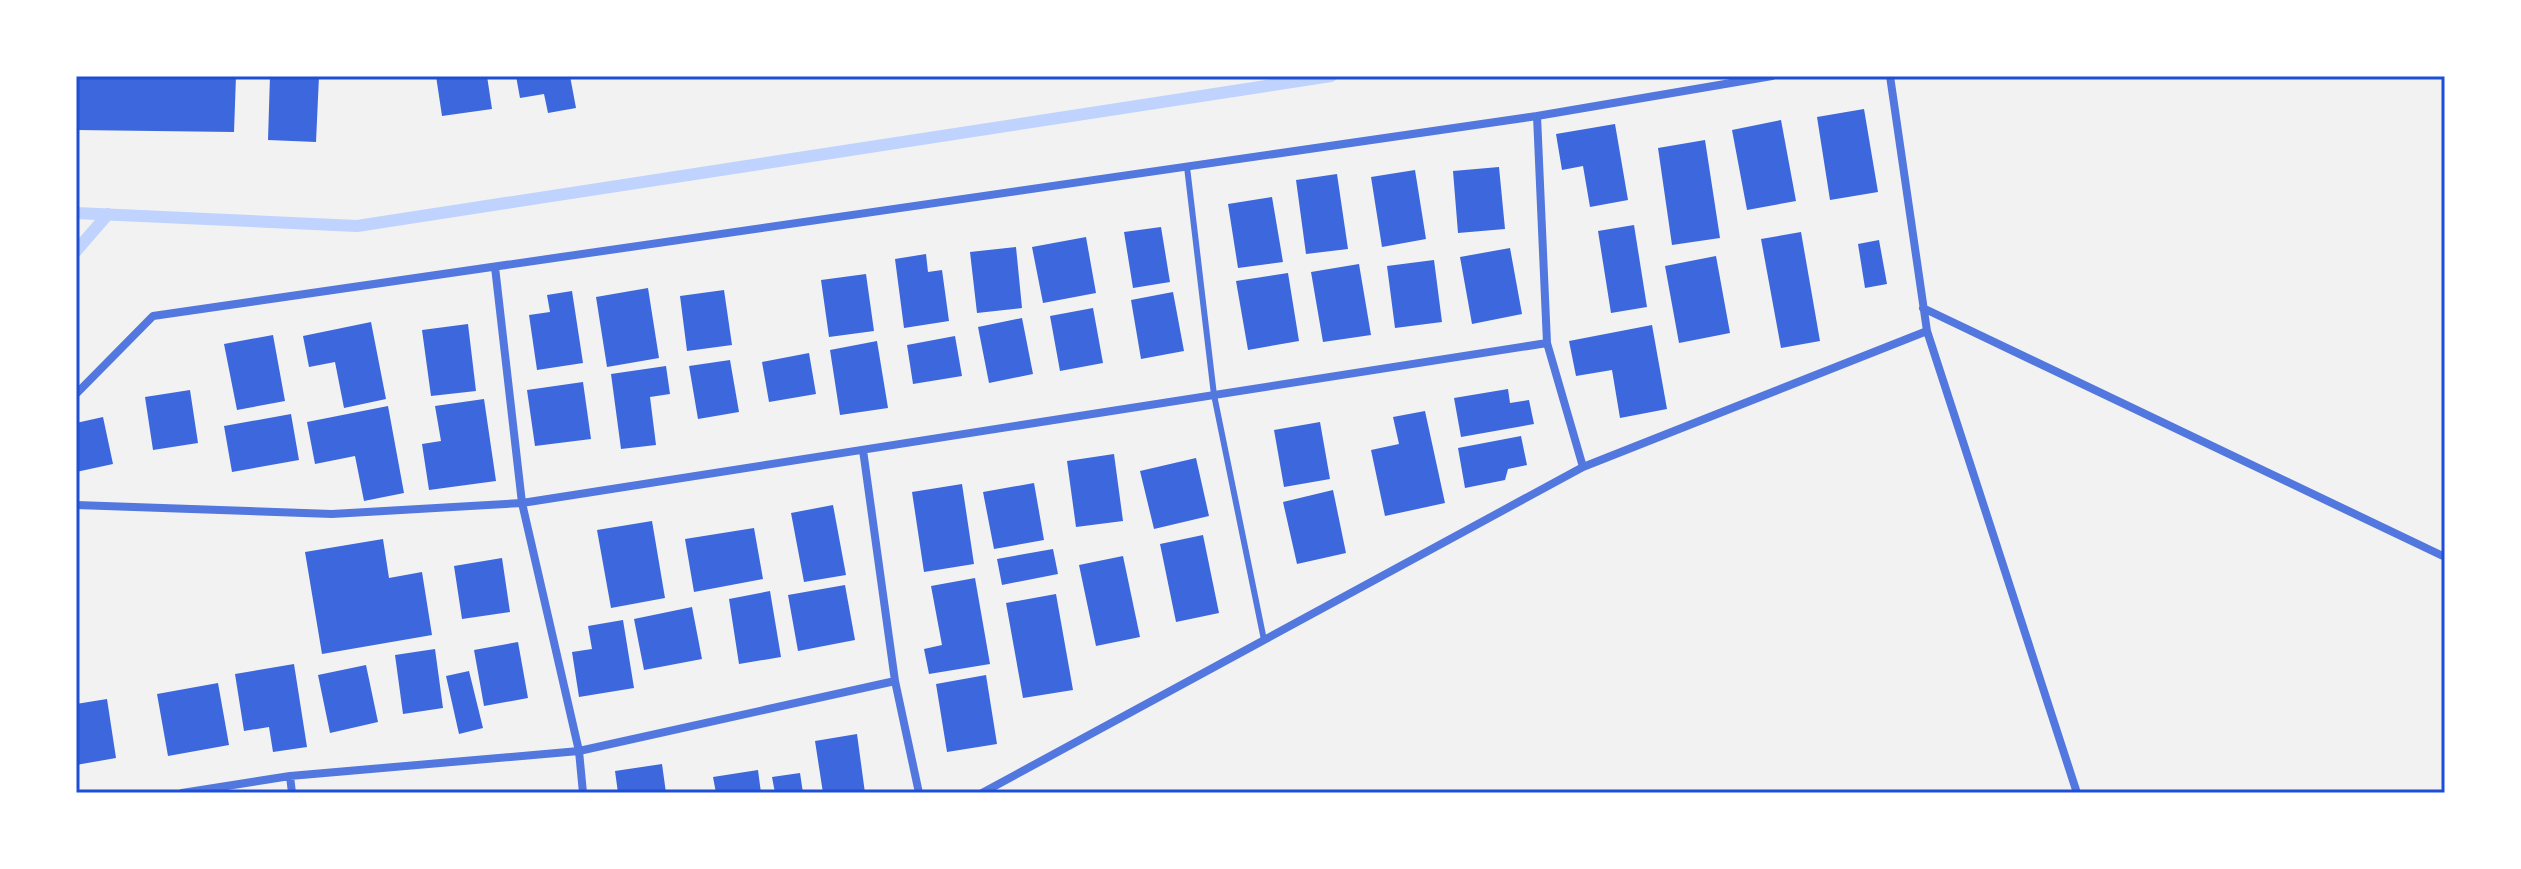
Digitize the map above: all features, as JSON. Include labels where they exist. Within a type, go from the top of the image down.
[{"type":"street","points":[[76,394],[153,316],[1537,116],[1772,76]]},
{"type":"street","points":[[1890,76],[1927,331],[2077,793]]},
{"type":"street","points":[[1537,116],[1547,343],[1583,467]]},
{"type":"street","points":[[495,267],[522,503],[579,751],[583,793]]},
{"type":"street","points":[[1923,308],[2445,557]]},
{"type":"street","points":[[982,793],[1583,467],[1927,331]]},
{"type":"street","points":[[76,505],[332,514],[522,503],[1547,343]]},
{"type":"street","points":[[863,450],[895,681],[919,793]]},
{"type":"street","points":[[182,793],[290,776],[579,751],[895,681]]},
{"type":"street","points":[[290,776],[292,793]]},
{"type":"lane","points":[[1187,167],[1214,395],[1264,640]]},
{"type":"building","points":[[76,76],[236,76],[234,132],[76,130]]},
{"type":"building","points":[[270,76],[319,76],[316,142],[268,140]]},
{"type":"building","points":[[436,76],[487,76],[492,109],[442,116]]},
{"type":"building","points":[[516,76],[570,76],[576,108],[548,113],[544,94],[520,98]]},
{"type":"building","points":[[1864,109],[1878,192],[1830,200],[1817,117]]},
{"type":"building","points":[[1781,120],[1796,201],[1747,210],[1732,130]]},
{"type":"building","points":[[1615,124],[1628,200],[1590,207],[1583,166],[1562,170],[1556,134]]},
{"type":"building","points":[[1705,140],[1720,238],[1672,245],[1658,148]]},
{"type":"building","points":[[1499,167],[1505,229],[1458,233],[1453,171]]},
{"type":"building","points":[[1415,170],[1426,239],[1382,247],[1371,177]]},
{"type":"building","points":[[1337,174],[1348,249],[1306,254],[1296,180]]},
{"type":"building","points":[[1272,197],[1283,262],[1238,268],[1228,204]]},
{"type":"building","points":[[1634,225],[1647,307],[1611,313],[1598,231]]},
{"type":"building","points":[[1161,227],[1170,282],[1133,288],[1124,232]]},
{"type":"building","points":[[1801,232],[1820,341],[1781,348],[1761,239]]},
{"type":"building","points":[[1086,237],[1096,293],[1043,303],[1032,247]]},
{"type":"building","points":[[1879,240],[1887,284],[1865,288],[1858,244]]},
{"type":"building","points":[[1016,247],[1022,308],[977,313],[970,252]]},
{"type":"building","points":[[1510,248],[1522,314],[1472,324],[1460,257]]},
{"type":"building","points":[[926,254],[928,272],[942,270],[949,321],[904,328],[895,259]]},
{"type":"building","points":[[1716,256],[1730,333],[1679,343],[1665,266]]},
{"type":"building","points":[[1434,260],[1442,322],[1395,328],[1387,266]]},
{"type":"building","points":[[1359,264],[1371,335],[1323,342],[1311,272]]},
{"type":"building","points":[[1288,273],[1299,341],[1248,350],[1236,281]]},
{"type":"building","points":[[866,274],[874,331],[829,337],[821,280]]},
{"type":"building","points":[[648,288],[659,358],[607,367],[596,297]]},
{"type":"building","points":[[724,290],[732,345],[687,351],[680,296]]},
{"type":"building","points":[[572,291],[583,363],[537,370],[529,315],[550,312],[547,295]]},
{"type":"building","points":[[1173,292],[1184,351],[1141,359],[1131,300]]},
{"type":"building","points":[[1093,308],[1103,363],[1060,371],[1050,316]]},
{"type":"building","points":[[1022,318],[1033,374],[989,383],[978,327]]},
{"type":"building","points":[[371,322],[386,399],[344,408],[335,362],[309,367],[303,336]]},
{"type":"building","points":[[468,324],[476,391],[431,396],[422,330]]},
{"type":"building","points":[[1652,325],[1667,409],[1620,418],[1612,370],[1576,376],[1569,341]]},
{"type":"building","points":[[273,335],[285,401],[237,410],[224,344]]},
{"type":"building","points":[[955,336],[962,376],[913,384],[907,345]]},
{"type":"building","points":[[877,341],[888,408],[840,415],[830,350]]},
{"type":"building","points":[[809,353],[816,394],[769,402],[762,362]]},
{"type":"building","points":[[730,360],[739,412],[698,419],[689,366]]},
{"type":"building","points":[[666,366],[670,394],[650,397],[656,445],[621,449],[611,374]]},
{"type":"building","points":[[583,382],[591,439],[535,446],[527,390]]},
{"type":"building","points":[[1508,389],[1510,403],[1529,400],[1534,424],[1461,437],[1454,398]]},
{"type":"building","points":[[190,390],[198,443],[153,450],[145,397]]},
{"type":"building","points":[[484,399],[496,481],[429,490],[422,444],[441,441],[435,406]]},
{"type":"building","points":[[388,406],[404,493],[364,501],[355,456],[315,464],[307,422]]},
{"type":"building","points":[[1425,411],[1445,503],[1385,516],[1371,450],[1399,444],[1393,417]]},
{"type":"building","points":[[291,414],[299,460],[232,472],[224,426]]},
{"type":"building","points":[[103,417],[113,464],[76,472],[76,423]]},
{"type":"building","points":[[1320,422],[1330,479],[1284,487],[1274,430]]},
{"type":"building","points":[[1521,436],[1527,465],[1508,469],[1505,480],[1465,488],[1458,448]]},
{"type":"building","points":[[1114,454],[1123,521],[1076,527],[1067,461]]},
{"type":"building","points":[[1196,458],[1209,516],[1154,529],[1140,471]]},
{"type":"building","points":[[1034,483],[1044,540],[994,549],[983,492]]},
{"type":"building","points":[[962,484],[974,564],[924,572],[912,492]]},
{"type":"building","points":[[1333,490],[1346,553],[1297,564],[1283,502]]},
{"type":"building","points":[[833,505],[846,575],[804,582],[791,513]]},
{"type":"building","points":[[652,521],[665,598],[611,608],[597,530]]},
{"type":"building","points":[[754,528],[763,579],[694,592],[685,539]]},
{"type":"building","points":[[1203,535],[1219,613],[1176,622],[1160,544]]},
{"type":"building","points":[[383,539],[389,578],[422,572],[432,635],[322,654],[305,552]]},
{"type":"building","points":[[1053,549],[1058,574],[1002,585],[997,559]]},
{"type":"building","points":[[1123,556],[1140,637],[1096,646],[1079,565]]},
{"type":"building","points":[[502,558],[510,612],[462,619],[454,566]]},
{"type":"building","points":[[975,578],[990,664],[929,674],[924,649],[942,645],[931,586]]},
{"type":"building","points":[[845,585],[855,640],[798,651],[788,595]]},
{"type":"building","points":[[770,591],[781,657],[739,664],[729,599]]},
{"type":"building","points":[[1056,594],[1073,690],[1023,698],[1006,603]]},
{"type":"building","points":[[692,607],[702,659],[644,670],[634,619]]},
{"type":"building","points":[[623,620],[634,688],[579,697],[572,652],[592,649],[588,626]]},
{"type":"building","points":[[518,642],[528,698],[484,706],[474,650]]},
{"type":"building","points":[[435,649],[443,708],[403,714],[395,655]]},
{"type":"building","points":[[294,664],[307,747],[273,752],[269,727],[244,731],[235,674]]},
{"type":"building","points":[[366,665],[378,722],[330,733],[318,675]]},
{"type":"building","points":[[469,671],[483,728],[459,734],[446,676]]},
{"type":"building","points":[[986,675],[997,744],[947,752],[936,684]]},
{"type":"building","points":[[218,683],[229,745],[168,756],[157,694]]},
{"type":"building","points":[[107,699],[116,758],[76,765],[76,704]]},
{"type":"building","points":[[857,734],[865,793],[823,793],[815,741]]},
{"type":"building","points":[[662,764],[666,793],[618,793],[615,771]]},
{"type":"building","points":[[758,770],[761,793],[716,793],[713,777]]},
{"type":"building","points":[[800,773],[803,793],[775,793],[772,777]]},
{"type":"waterway","points":[[76,213],[357,226],[1331,76]]},
{"type":"waterway","points":[[76,251],[108,214]]}]
